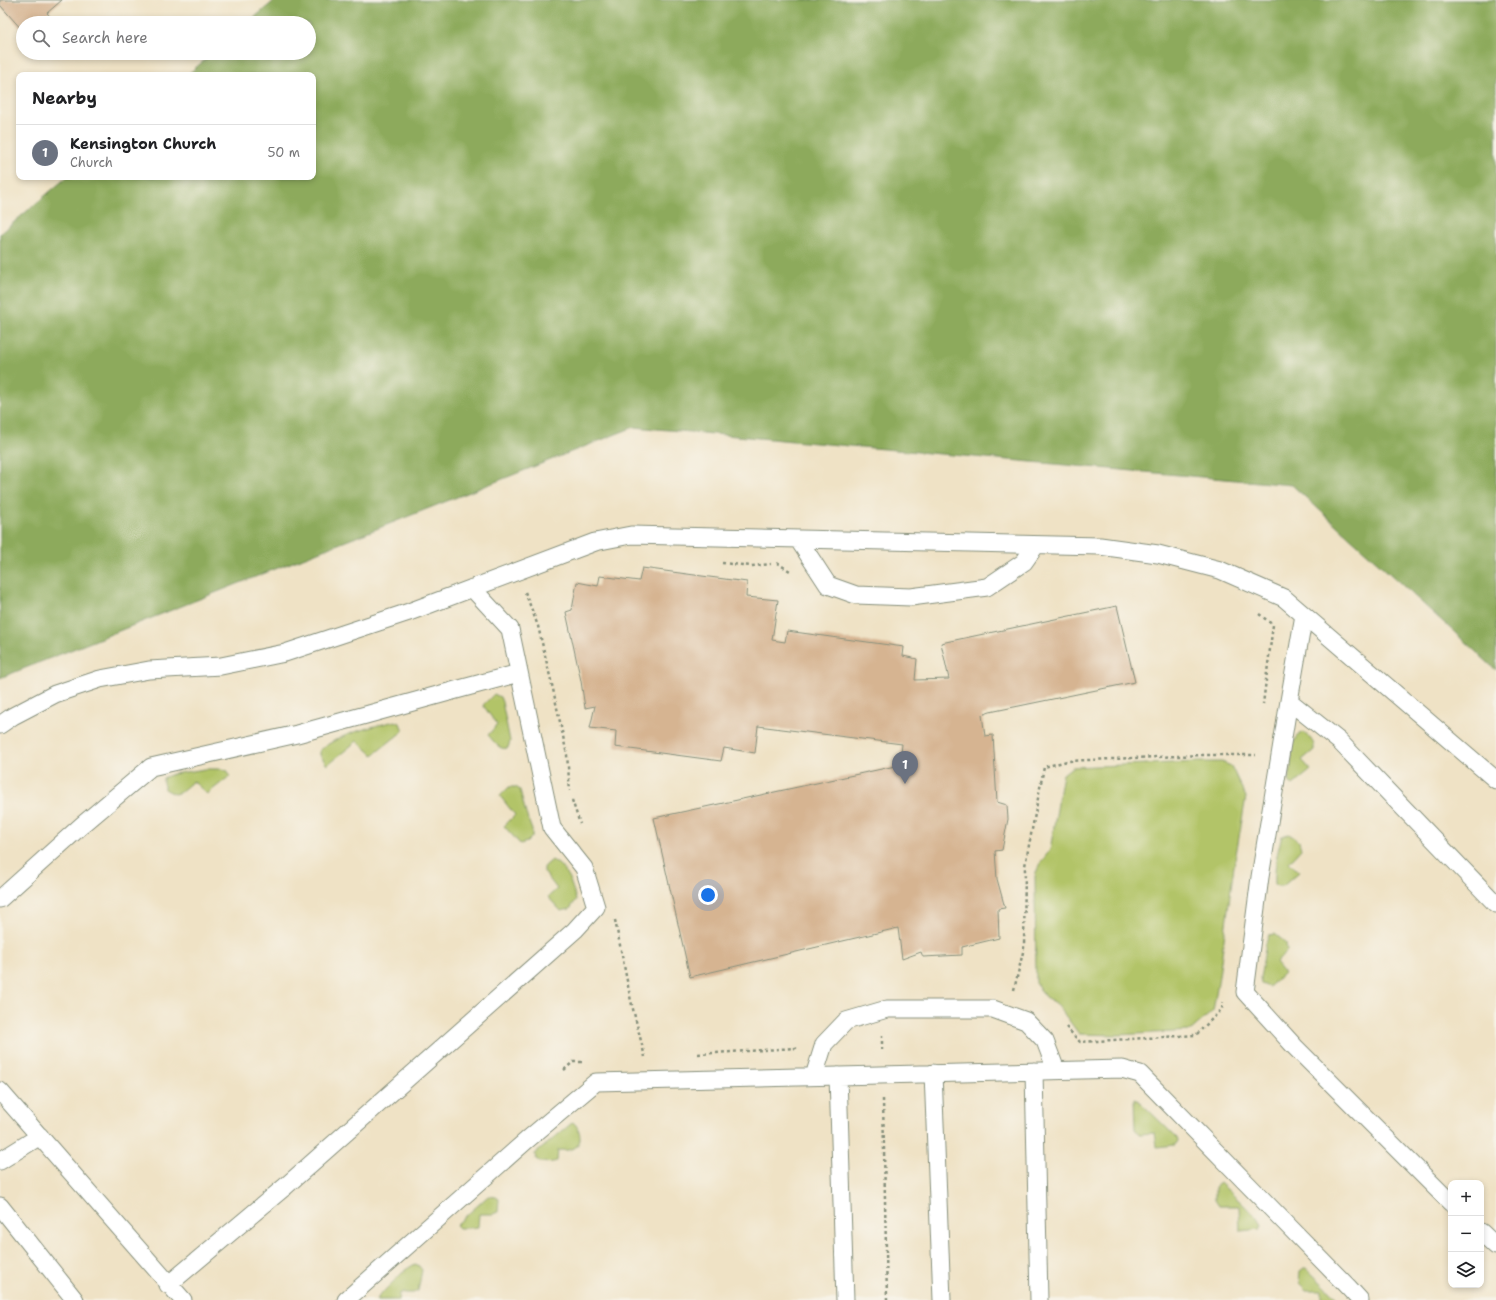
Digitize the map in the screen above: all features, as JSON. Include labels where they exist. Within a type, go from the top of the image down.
[{"type":"lane","points":[[0,725],[13,716],[55,694],[100,679],[149,670],[221,666],[285,653],[401,615],[595,542],[630,535],[1100,546],[1151,553],[1220,570],[1284,598],[1496,780]]},
{"type":"lane","points":[[798,539],[828,585],[856,595],[911,597],[987,587],[1024,562],[1036,545]]},
{"type":"lane","points":[[168,1285],[287,1185],[575,930],[596,908],[584,868],[552,828],[510,628],[472,588]]},
{"type":"lane","points":[[1304,615],[1260,876],[1245,992],[1295,1047],[1448,1200]]},
{"type":"lane","points":[[0,899],[81,826],[151,767],[297,734],[519,673]]},
{"type":"lane","points":[[1289,701],[1339,741],[1496,904]]},
{"type":"lane","points":[[814,1076],[824,1044],[846,1022],[887,1009],[993,1009],[1026,1022],[1045,1040],[1056,1070]]},
{"type":"lane","points":[[346,1300],[527,1140],[596,1082],[1122,1069],[1140,1074],[1360,1300]]},
{"type":"lane","points":[[1034,1071],[1039,1300]]},
{"type":"lane","points":[[934,1073],[942,1300]]},
{"type":"lane","points":[[838,1076],[845,1300]]},
{"type":"lane","points":[[0,1090],[6,1109],[40,1136],[168,1285],[183,1300]]},
{"type":"lane","points":[[0,1161],[40,1136]]},
{"type":"lane","points":[[0,1206],[75,1300]]},
{"type":"lane","points":[[1484,1235],[1496,1246]]},
{"type":"path","points":[[720,562],[752,566],[777,563],[794,574]]},
{"type":"path","points":[[524,588],[540,633],[568,755],[571,796],[581,826]]},
{"type":"path","points":[[1253,611],[1273,625],[1262,709]]},
{"type":"path","points":[[1255,762],[1257,747]]},
{"type":"path","points":[[1014,990],[1024,948],[1025,866],[1044,767],[1067,761],[1202,755],[1256,755]]},
{"type":"path","points":[[615,919],[631,1001],[645,1057]]},
{"type":"path","points":[[1007,989],[1020,993]]},
{"type":"path","points":[[1065,1026],[1080,1042],[1196,1035],[1222,1009],[1223,1002]]},
{"type":"path","points":[[881,1010],[887,1300]]},
{"type":"path","points":[[692,1054],[796,1048],[800,1042]]},
{"type":"path","points":[[638,1057],[653,1056]]},
{"type":"path","points":[[564,1070],[574,1062],[588,1061]]},
{"type":"green space","points":[[275,0],[1496,0],[1496,670],[1292,485],[634,427],[0,678],[0,234],[63,180],[316,180],[316,72],[191,72],[205,60],[316,60],[316,16],[256,16]]},
{"type":"green space","points":[[494,694],[500,697],[502,702],[510,741],[508,748],[505,749],[499,747],[488,735],[497,725],[483,705]]},
{"type":"green space","points":[[395,721],[400,723],[403,731],[373,755],[357,741],[327,765],[320,755],[320,750],[346,735]]},
{"type":"green space","points":[[1303,732],[1314,744],[1314,750],[1302,760],[1311,770],[1293,785],[1289,782],[1293,744],[1296,737]]},
{"type":"green space","points":[[1222,762],[1231,766],[1246,797],[1234,866],[1213,1011],[1190,1031],[1118,1035],[1079,1034],[1056,1003],[1045,997],[1036,983],[1035,876],[1039,865],[1050,850],[1063,774],[1072,767]]},
{"type":"green space","points":[[205,769],[227,770],[230,776],[207,794],[193,781],[179,793],[174,794],[165,789],[163,778],[173,774]]},
{"type":"green space","points":[[509,787],[516,787],[520,790],[532,830],[532,837],[527,842],[520,844],[504,826],[515,815],[500,796]]},
{"type":"green space","points":[[1289,834],[1299,841],[1301,849],[1289,862],[1299,872],[1283,886],[1278,886],[1275,884],[1277,854],[1282,836]]},
{"type":"green space","points":[[552,860],[562,867],[571,883],[576,900],[570,909],[561,911],[548,897],[557,889],[544,872],[544,867]]},
{"type":"green space","points":[[1275,934],[1286,943],[1287,951],[1276,963],[1284,973],[1269,987],[1261,984],[1260,979],[1266,943],[1269,935]]},
{"type":"green space","points":[[1134,1099],[1139,1101],[1177,1138],[1178,1141],[1175,1145],[1157,1147],[1155,1133],[1139,1134],[1135,1129]]},
{"type":"green space","points":[[573,1122],[578,1129],[580,1137],[580,1141],[576,1147],[569,1150],[558,1150],[557,1161],[546,1163],[536,1159],[535,1154]]},
{"type":"green space","points":[[1220,1183],[1258,1218],[1262,1225],[1260,1229],[1240,1231],[1239,1206],[1219,1206],[1215,1200],[1215,1187]]},
{"type":"green space","points":[[488,1196],[499,1199],[498,1212],[493,1214],[479,1214],[478,1227],[459,1228],[456,1225]]},
{"type":"green space","points":[[415,1264],[422,1270],[418,1291],[413,1293],[400,1293],[399,1300],[377,1300],[379,1296],[405,1270]]},
{"type":"green space","points":[[1306,1268],[1339,1300],[1322,1300],[1322,1290],[1306,1290],[1299,1283],[1300,1271]]},
{"type":"building","points":[[0,0],[62,0],[47,13],[50,16],[16,16],[16,23],[0,5]]},
{"type":"building","points":[[642,568],[747,582],[746,597],[778,600],[772,640],[785,642],[787,631],[904,647],[903,656],[917,659],[915,680],[949,679],[941,643],[1117,606],[1135,682],[990,712],[982,715],[985,736],[993,735],[997,802],[1007,805],[1008,819],[1002,850],[995,851],[997,879],[1005,908],[998,909],[999,938],[962,947],[962,955],[923,957],[921,952],[902,959],[898,928],[690,977],[654,818],[900,765],[902,744],[758,726],[755,753],[724,748],[721,761],[615,747],[616,731],[590,728],[595,706],[585,708],[581,681],[566,612],[572,610],[577,582],[598,586],[600,576],[639,581]]},
{"type":"place","name":"Kensington Church","points":[[905,784]]}]
